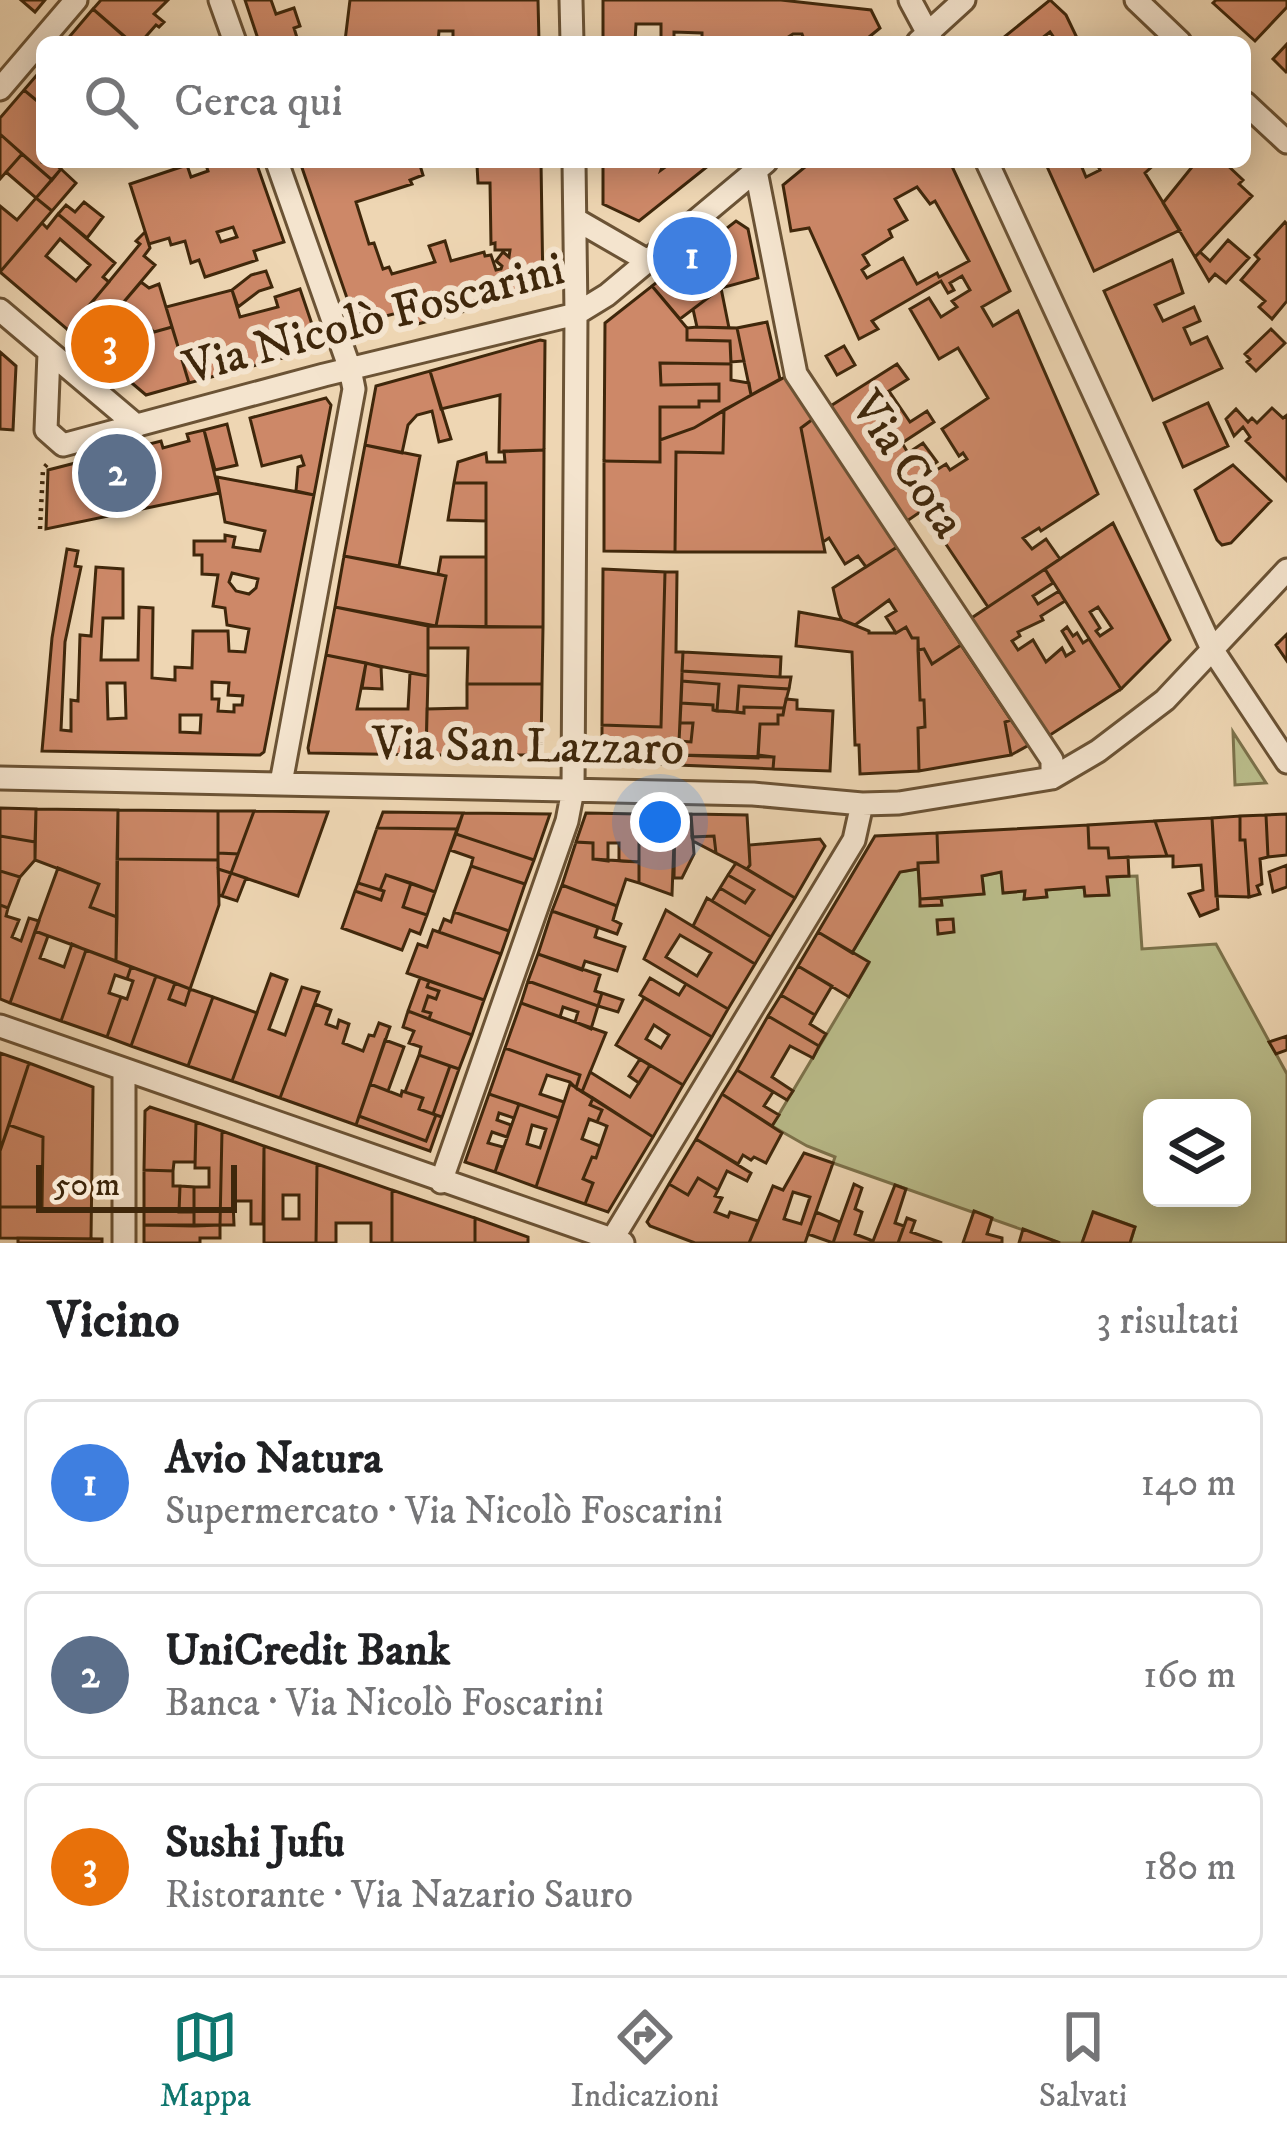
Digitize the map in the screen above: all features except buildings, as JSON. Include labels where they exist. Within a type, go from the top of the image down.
[{"type":"street","points":[[45,36],[76,0]]},
{"type":"street","points":[[220,0],[233,36]]},
{"type":"street","points":[[571,0],[572,36]]},
{"type":"street","points":[[910,0],[925,36]]},
{"type":"street","points":[[929,36],[964,0]]},
{"type":"street","points":[[1136,0],[1174,36]]},
{"type":"street","points":[[0,89],[36,47]]},
{"type":"street","points":[[1251,109],[1287,142]]},
{"type":"street","points":[[279,168],[354,389],[281,783]]},
{"type":"street","points":[[441,1182],[574,790],[574,168]]},
{"type":"street","name":"Via Nicolò Foscarini","points":[[54,438],[137,426],[576,314],[607,295],[759,168]]},
{"type":"street","name":"Via Cota","points":[[761,168],[796,374],[1052,760],[1052,778]]},
{"type":"street","points":[[990,168],[1212,649],[1287,762]]},
{"type":"street","name":"Via Nicolò Foscarini","points":[[575,219],[646,260]]},
{"type":"street","points":[[0,310],[137,426]]},
{"type":"street","points":[[49,352],[54,438]]},
{"type":"street","points":[[1052,778],[1098,751],[1165,700],[1287,570]]},
{"type":"street","name":"Via San Lazzaro","points":[[0,778],[753,794],[862,804],[899,803],[1052,778]]},
{"type":"street","points":[[0,1026],[615,1242],[854,840],[862,804]]},
{"type":"street","points":[[124,1071],[124,1243]]},
{"type":"path","points":[[40,529],[43,470],[54,438]]},
{"type":"green space","points":[[1233,732],[1266,783],[1235,785]]},
{"type":"green space","points":[[918,869],[921,906],[941,905],[941,898],[984,894],[982,876],[1001,872],[1025,891],[1025,899],[1046,897],[1046,890],[1084,887],[1085,896],[1108,895],[1107,877],[1137,876],[1142,949],[1216,944],[1287,1074],[1287,1243],[1130,1243],[1135,1227],[1094,1212],[1082,1243],[1060,1243],[833,1163],[835,1157],[772,1126],[869,963],[852,953],[900,872]]},
{"type":"place","name":"Avio Natura","points":[[692,256]]},
{"type":"place","name":"Sushi Jufu","points":[[110,344]]},
{"type":"place","name":"UniCredit Bank","points":[[117,473]]}]
